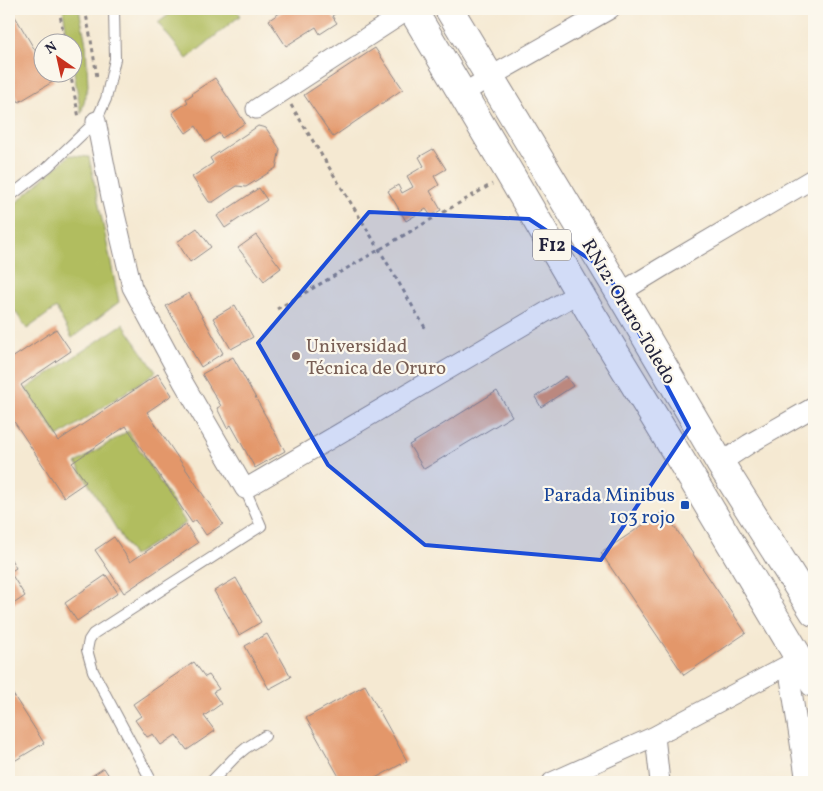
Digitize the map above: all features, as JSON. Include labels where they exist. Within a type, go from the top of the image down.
[{"type":"highway","name":"RN12: Oruro-Toledo","points":[[410,9],[510,174],[592,315],[693,480],[792,660]]},
{"type":"highway","name":"RN12: Oruro-Toledo","points":[[449,9],[720,463],[814,612]]},
{"type":"highway","name":"F12","points":[[792,660],[814,683]]},
{"type":"street","points":[[256,109],[410,9]]},
{"type":"street","points":[[462,94],[490,76],[610,9]]},
{"type":"street","points":[[90,118],[132,287],[183,382],[244,488],[580,292]]},
{"type":"street","points":[[620,293],[814,178]]},
{"type":"street","points":[[720,463],[814,407]]},
{"type":"street","points":[[552,782],[655,736],[792,660],[806,782]]},
{"type":"street","points":[[655,736],[660,782]]},
{"type":"lane","points":[[9,197],[49,166],[106,99],[114,60],[114,9]]},
{"type":"lane","points":[[152,782],[92,671],[87,650],[89,640],[93,634],[261,526],[244,488]]},
{"type":"lane","points":[[211,782],[234,758],[265,736]]},
{"type":"path","points":[[59,9],[63,32]]},
{"type":"path","points":[[85,9],[97,82]]},
{"type":"path","points":[[72,82],[79,121],[90,118]]},
{"type":"path","points":[[290,105],[427,331]]},
{"type":"path","points":[[277,309],[510,174]]},
{"type":"highlighted area","points":[[369,212],[529,219],[606,270],[689,428],[601,560],[425,545],[328,465],[258,343]]},
{"type":"green space","points":[[63,9],[79,9],[86,44],[88,86],[81,114],[76,82],[82,82],[82,32],[66,32]]},
{"type":"green space","points":[[176,9],[235,9],[241,15],[187,59],[158,23]]},
{"type":"green space","points":[[70,155],[89,157],[119,302],[72,338],[56,308],[27,329],[9,302],[9,209]]},
{"type":"green space","points":[[123,324],[156,372],[58,437],[26,389]]},
{"type":"green space","points":[[128,431],[186,523],[133,556],[76,463]]},
{"type":"building","points":[[286,9],[342,9],[332,16],[337,23],[320,34],[316,27],[286,46],[269,20]]},
{"type":"building","points":[[13,13],[32,45],[32,82],[52,82],[19,102],[9,86],[9,16]]},
{"type":"building","points":[[375,48],[403,89],[333,137],[304,95]]},
{"type":"building","points":[[215,78],[245,123],[222,138],[219,133],[206,142],[196,126],[186,133],[172,113],[188,102],[186,99],[192,93]]},
{"type":"building","points":[[258,126],[266,128],[280,149],[276,168],[246,187],[237,186],[213,202],[209,202],[192,177],[213,163],[210,158]]},
{"type":"building","points":[[433,149],[446,169],[434,176],[439,185],[430,191],[441,210],[431,216],[426,209],[406,221],[388,191],[398,185],[402,193],[413,187],[407,176],[424,166],[419,157]]},
{"type":"building","points":[[259,188],[267,200],[225,228],[217,216]]},
{"type":"building","points":[[197,228],[211,247],[190,262],[177,242]]},
{"type":"building","points":[[256,235],[281,268],[264,281],[238,248]]},
{"type":"building","points":[[189,293],[223,353],[201,367],[166,306]]},
{"type":"building","points":[[235,305],[253,337],[231,349],[213,318]]},
{"type":"building","points":[[56,329],[71,351],[21,385],[58,441],[158,374],[172,395],[147,412],[223,524],[206,535],[196,520],[192,523],[126,426],[72,463],[86,482],[64,497],[9,414],[9,360]]},
{"type":"building","points":[[233,357],[285,451],[255,468],[231,425],[227,428],[217,408],[221,406],[202,374]]},
{"type":"building","points":[[566,376],[573,386],[541,407],[535,397]]},
{"type":"building","points":[[497,391],[512,416],[424,469],[409,445]]},
{"type":"building","points":[[664,511],[746,633],[684,675],[601,553]]},
{"type":"building","points":[[186,525],[198,543],[124,593],[95,550],[114,537],[130,562]]},
{"type":"building","points":[[9,556],[16,568],[10,572],[25,596],[9,607]]},
{"type":"building","points":[[106,575],[118,593],[77,621],[65,603]]},
{"type":"building","points":[[236,578],[261,622],[239,635],[214,591]]},
{"type":"building","points":[[267,634],[291,677],[269,689],[245,646]]},
{"type":"building","points":[[194,662],[205,677],[209,675],[219,689],[213,692],[221,704],[204,716],[215,731],[187,750],[176,735],[161,745],[153,734],[147,737],[135,720],[141,716],[133,704]]},
{"type":"building","points":[[365,685],[407,761],[368,782],[342,782],[306,718]]},
{"type":"building","points":[[9,688],[44,743],[11,763],[9,759]]},
{"type":"building","points":[[104,768],[113,782],[89,782],[87,779]]},
{"type":"place","name":"Universidad Técnica de Oruro","points":[[296,356]]},
{"type":"place","name":"Parada Minibus 103 rojo","points":[[685,505]]}]
